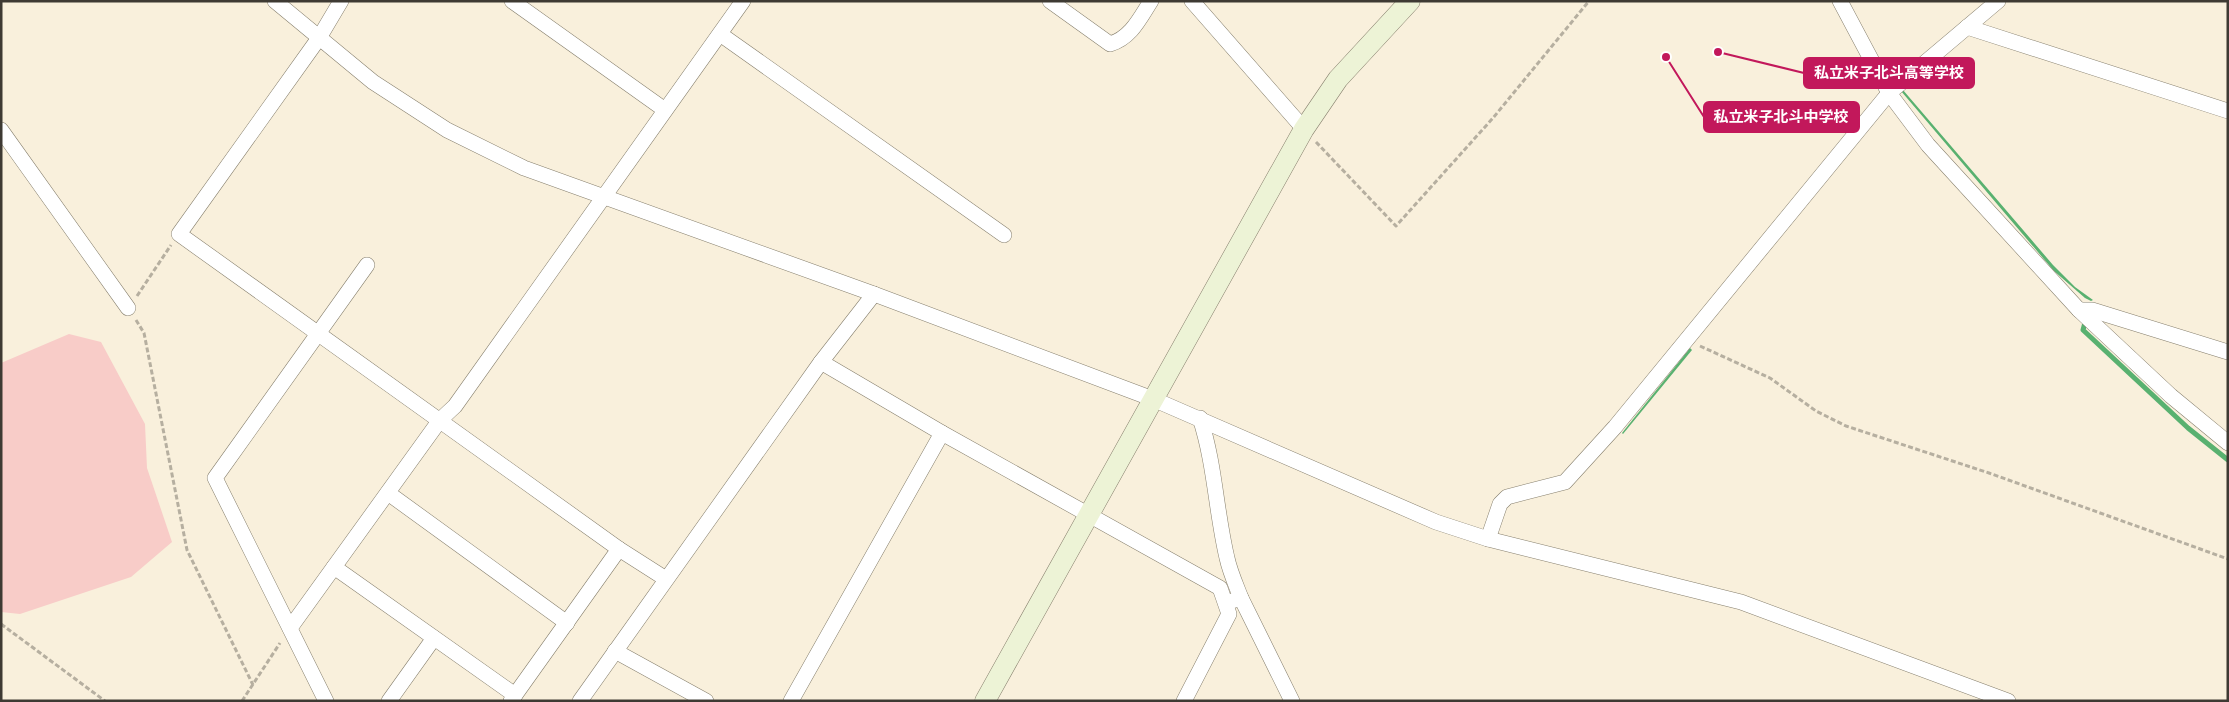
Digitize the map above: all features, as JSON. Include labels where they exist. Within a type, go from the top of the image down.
[{"type":"street","points":[[276,1],[373,82],[447,130],[524,168],[874,294],[1153,399],[1436,522],[1488,538],[1741,602],[2008,701]]},
{"type":"street","points":[[342,1],[319,38],[179,234],[619,549],[666,580]]},
{"type":"street","points":[[512,1],[665,110]]},
{"type":"street","points":[[290,628],[440,420],[455,406],[743,1]]},
{"type":"street","points":[[1050,1],[1110,44],[1120,41],[1129,34],[1151,1]]},
{"type":"street","points":[[1192,1],[1304,129]]},
{"type":"street","points":[[985,701],[1304,129],[1338,79],[1410,1]]},
{"type":"street","points":[[1840,1],[1888,94],[1928,146],[2079,310],[2171,396],[2228,443]]},
{"type":"street","points":[[1488,538],[1500,504],[1507,498],[1566,482],[1615,427],[1888,94],[1998,1]]},
{"type":"street","points":[[1967,27],[2228,111]]},
{"type":"street","points":[[720,34],[1004,235]]},
{"type":"street","points":[[1,130],[128,308]]},
{"type":"street","points":[[326,701],[215,478],[367,265]]},
{"type":"street","points":[[580,701],[822,362],[874,294]]},
{"type":"street","points":[[2079,310],[2092,310],[2228,352]]},
{"type":"street","points":[[822,362],[942,433],[1090,513],[1220,588],[1229,614],[1184,701]]},
{"type":"street","points":[[1200,418],[1215,479],[1227,558],[1241,598],[1292,701]]},
{"type":"street","points":[[792,701],[942,433]]},
{"type":"street","points":[[388,493],[567,623]]},
{"type":"street","points":[[334,567],[434,638],[513,698],[619,549]]},
{"type":"street","points":[[1225,602],[1241,598]]},
{"type":"street","points":[[389,701],[434,638]]},
{"type":"street","points":[[616,650],[706,701]]},
{"type":"path","points":[[1304,129],[1396,226],[1493,118],[1589,1]]},
{"type":"path","points":[[179,234],[128,308],[144,333],[187,550],[253,685]]},
{"type":"path","points":[[1686,341],[1770,378],[1816,412],[1846,426],[1989,473],[2228,559]]},
{"type":"path","points":[[1,624],[105,701]]},
{"type":"path","points":[[242,701],[290,628]]},
{"type":"shaded area","points":[[1903,90],[2053,265],[2075,287],[2093,300],[2085,298],[2054,271],[1901,91]]},
{"type":"shaded area","points":[[69,334],[101,342],[145,424],[147,468],[172,542],[131,577],[20,614],[1,612],[1,363]]},
{"type":"shaded area","points":[[1690,348],[1692,350],[1623,434],[1622,433]]},
{"type":"waterway","points":[[2086,319],[2083,330],[2188,428],[2228,460]]},
{"type":"place","name":"私立米子北斗高等学校","points":[[1718,52]]},
{"type":"place","name":"私立米子北斗中学校","points":[[1666,57]]}]
